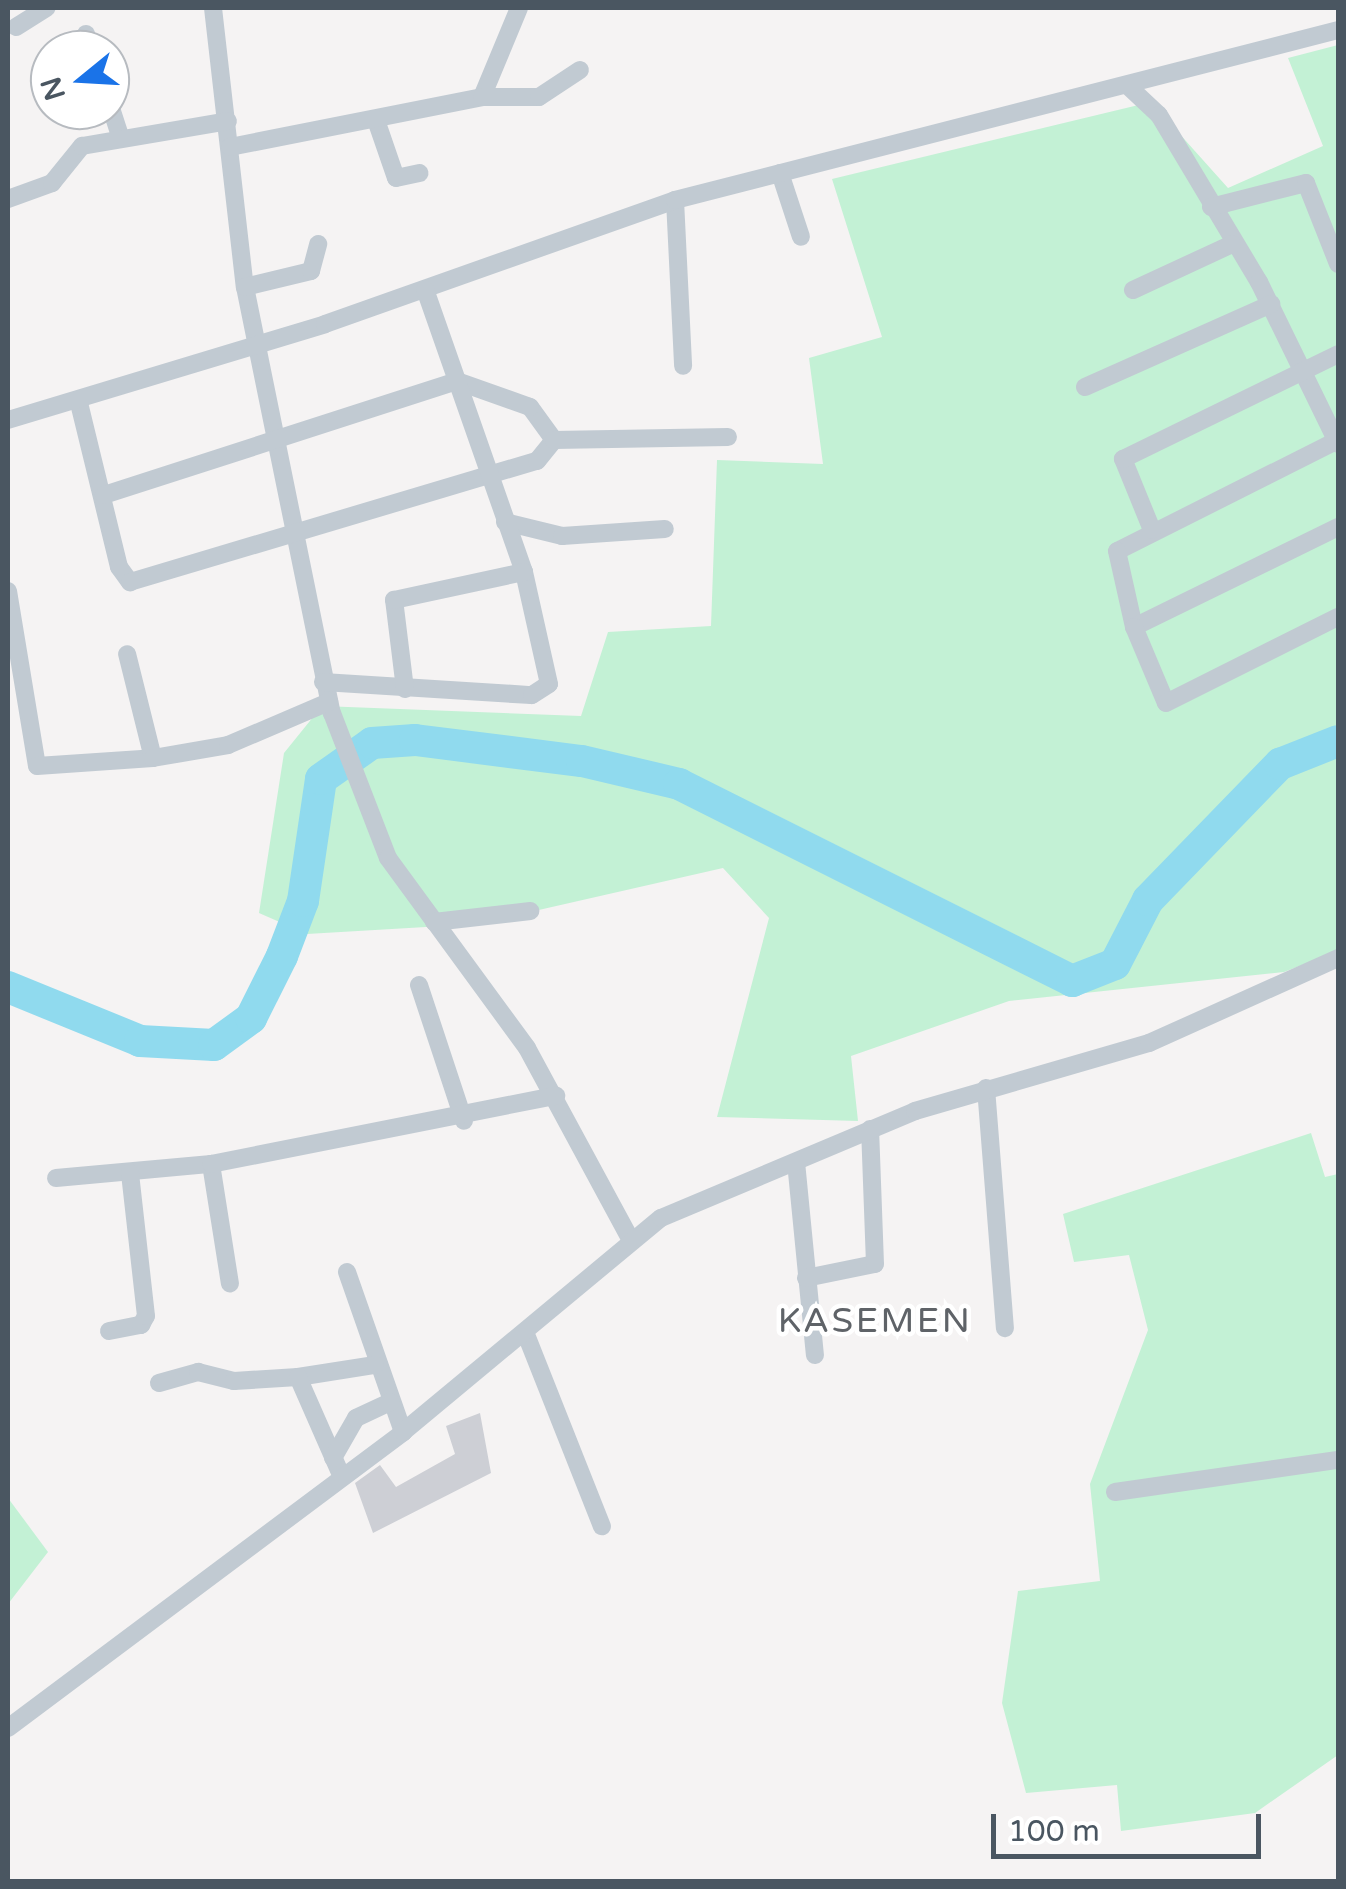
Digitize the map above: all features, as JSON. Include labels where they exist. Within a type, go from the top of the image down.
[{"type":"street","points":[[16,27],[46,8]]},
{"type":"street","points":[[213,8],[245,287],[276,441],[290,538],[330,707],[365,804],[434,922],[556,1096],[629,1237]]},
{"type":"street","points":[[482,97],[520,8]]},
{"type":"street","points":[[8,420],[79,403],[256,346],[675,200],[1338,30]]},
{"type":"street","points":[[230,148],[482,97],[539,97],[580,70]]},
{"type":"street","points":[[1128,86],[1160,115],[1270,304],[1300,372],[1338,441],[1152,530],[1115,554],[1134,628],[1166,703],[1338,617]]},
{"type":"street","points":[[376,120],[396,178],[419,172]]},
{"type":"street","points":[[8,199],[52,184],[70,151],[121,138],[228,121]]},
{"type":"street","points":[[118,130],[121,138]]},
{"type":"street","points":[[780,173],[801,238]]},
{"type":"street","points":[[1211,206],[1306,183],[1338,264]]},
{"type":"street","points":[[675,200],[683,366]]},
{"type":"street","points":[[245,287],[311,271],[318,244]]},
{"type":"street","points":[[1134,290],[1232,244]]},
{"type":"street","points":[[323,682],[405,689],[544,692],[524,572],[486,475],[425,290]]},
{"type":"street","points":[[1085,387],[1270,304]]},
{"type":"street","points":[[1152,530],[1123,459],[1338,354]]},
{"type":"street","points":[[104,494],[457,381],[530,407],[554,440]]},
{"type":"street","points":[[79,403],[130,582],[290,538],[550,455],[554,440]]},
{"type":"street","points":[[554,440],[728,437]]},
{"type":"street","points":[[505,522],[562,536],[665,528]]},
{"type":"street","points":[[1134,628],[1338,527]]},
{"type":"street","points":[[405,689],[394,600],[524,572]]},
{"type":"street","points":[[8,591],[37,766],[153,758],[228,745],[330,707]]},
{"type":"street","points":[[127,654],[153,758]]},
{"type":"street","points":[[434,922],[530,911]]},
{"type":"street","points":[[8,1728],[337,1467],[403,1432],[525,1332],[629,1237],[870,1129],[986,1088],[1149,1043],[1338,958]]},
{"type":"street","points":[[419,985],[464,1121]]},
{"type":"street","points":[[986,1088],[1005,1328]]},
{"type":"street","points":[[56,1178],[212,1164],[344,1133],[464,1121],[556,1096]]},
{"type":"street","points":[[806,1278],[876,1264],[870,1129]]},
{"type":"street","points":[[796,1162],[815,1356]]},
{"type":"street","points":[[212,1164],[230,1284]]},
{"type":"street","points":[[109,1331],[146,1316],[130,1173]]},
{"type":"street","points":[[347,1272],[375,1366],[403,1432]]},
{"type":"street","points":[[525,1332],[602,1526]]},
{"type":"street","points":[[159,1383],[198,1372],[234,1381],[375,1366]]},
{"type":"street","points":[[298,1377],[337,1467]]},
{"type":"street","points":[[337,1467],[356,1418],[390,1402]]},
{"type":"street","points":[[1115,1492],[1338,1460]]},
{"type":"green space","points":[[1338,45],[1338,951],[1284,972],[1009,1001],[851,1056],[858,1121],[717,1117],[769,918],[723,868],[477,924],[307,934],[259,913],[284,753],[322,706],[581,716],[608,632],[711,626],[717,460],[823,464],[809,358],[882,337],[832,179],[1151,102],[1228,188],[1323,146],[1288,58]]},
{"type":"green space","points":[[1311,1133],[1325,1177],[1338,1174],[1338,1755],[1255,1813],[1121,1831],[1117,1785],[1026,1793],[1002,1703],[1018,1591],[1100,1581],[1090,1484],[1148,1330],[1129,1255],[1074,1262],[1063,1214]]},
{"type":"green space","points":[[8,1498],[48,1552],[8,1604]]},
{"type":"building","points":[[480,1413],[491,1473],[373,1533],[355,1483],[380,1465],[396,1487],[455,1454],[446,1426]]},
{"type":"waterway","points":[[8,987],[140,1041],[214,1045],[251,1018],[282,956],[303,901],[321,779],[372,743],[415,740],[582,761],[679,784],[1072,981],[1115,964],[1148,900],[1280,764],[1338,741]]},
{"type":"district","name":"KASEMEN","points":[[875,1321]]}]
